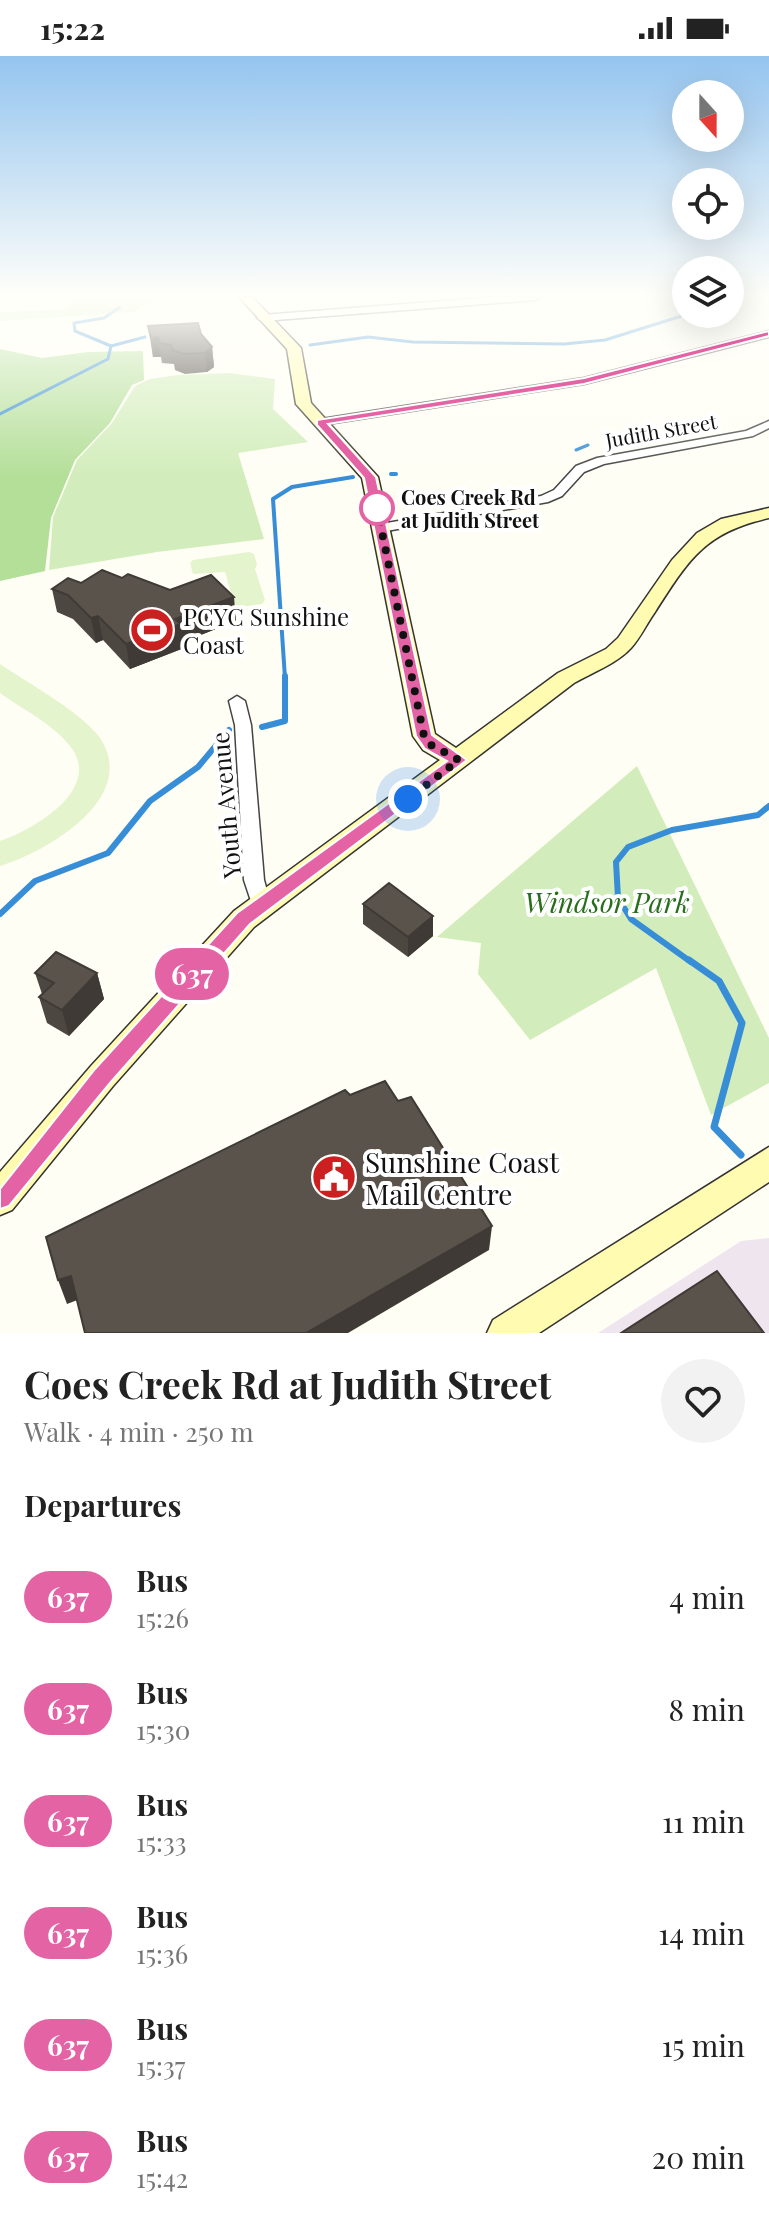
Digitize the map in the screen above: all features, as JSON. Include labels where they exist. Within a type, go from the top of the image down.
[{"type":"street","points":[[296,357],[300,397],[367,471],[424,736],[431,745],[459,760]]},
{"type":"street","points":[[321,422],[584,381],[680,357]]},
{"type":"street","name":"Judith Street","points":[[381,528],[544,499],[558,493],[580,469],[601,461],[749,434],[769,424]]},
{"type":"street","points":[[0,1198],[218,944],[261,905],[566,678],[613,653],[625,642],[689,550],[707,533],[769,513]]},
{"type":"street","name":"Youth Avenue","points":[[237,701],[243,725],[254,880],[261,905]]},
{"type":"street","points":[[506,1333],[769,1163]]},
{"type":"shaded area","points":[[769,1238],[769,1333],[598,1333],[741,1241]]},
{"type":"green space","points":[[0,357],[143,357],[144,380],[132,385],[110,423],[75,460],[51,518],[45,571],[0,581]]},
{"type":"green space","points":[[230,373],[275,379],[273,409],[308,442],[238,453],[264,539],[157,552],[49,570],[53,517],[77,460],[112,423],[135,386],[150,379],[178,375]]},
{"type":"green space","points":[[249,552],[254,554],[257,564],[255,569],[265,600],[262,604],[240,607],[234,604],[225,572],[193,574],[190,563],[193,560]]},
{"type":"green space","points":[[0,664],[81,718],[100,738],[109,760],[108,781],[98,801],[82,819],[41,849],[0,866],[0,841],[30,828],[60,806],[78,777],[78,762],[70,746],[55,731],[0,693]]},
{"type":"green space","name":"Windsor Park","points":[[637,766],[769,1038],[769,1083],[711,1115],[656,968],[530,1040],[478,974],[481,943],[437,937]]},
{"type":"building","points":[[102,570],[122,578],[128,574],[170,590],[211,575],[234,597],[175,619],[181,624],[126,644],[98,616],[91,618],[68,595],[52,589],[68,578],[81,583]]},
{"type":"building","points":[[389,883],[433,916],[408,937],[363,904]]},
{"type":"building","points":[[56,952],[97,973],[62,1010],[39,997],[54,983],[35,973]]},
{"type":"building","name":"Sunshine Coast Mail Centre","points":[[385,1081],[398,1101],[411,1097],[492,1226],[306,1333],[85,1333],[71,1276],[58,1280],[46,1237],[345,1090],[350,1095]]},
{"type":"building","points":[[717,1271],[764,1333],[621,1333]]},
{"type":"waterway","points":[[0,414],[109,357]]},
{"type":"waterway","points":[[576,450],[588,445]]},
{"type":"waterway","points":[[391,474],[396,474]]},
{"type":"waterway","points":[[285,678],[273,499],[292,487],[353,477]]},
{"type":"waterway","points":[[262,727],[285,721],[285,678]]},
{"type":"waterway","points":[[0,914],[35,881],[108,853],[150,801],[198,767],[229,730]]},
{"type":"waterway","points":[[691,962],[631,919],[618,898],[616,862],[628,847],[672,830],[758,815],[769,806]]},
{"type":"waterway","points":[[689,960],[719,981],[742,1023],[714,1127],[741,1155]]},
{"type":"bus line","name":"637","points":[[0,1198],[102,1076],[218,944],[244,919],[459,760],[431,745],[424,736],[370,477],[321,422],[584,381],[680,357]]},
{"type":"place","name":"Coes Creek Rd at Judith Street","points":[[377,508]]},
{"type":"place","name":"PCYC Sunshine Coast","points":[[152,630]]},
{"type":"place","name":"Sunshine Coast Mail Centre","points":[[334,1177]]},
{"type":"route","points":[[377,508],[424,736],[431,745],[459,760],[408,799]]}]
